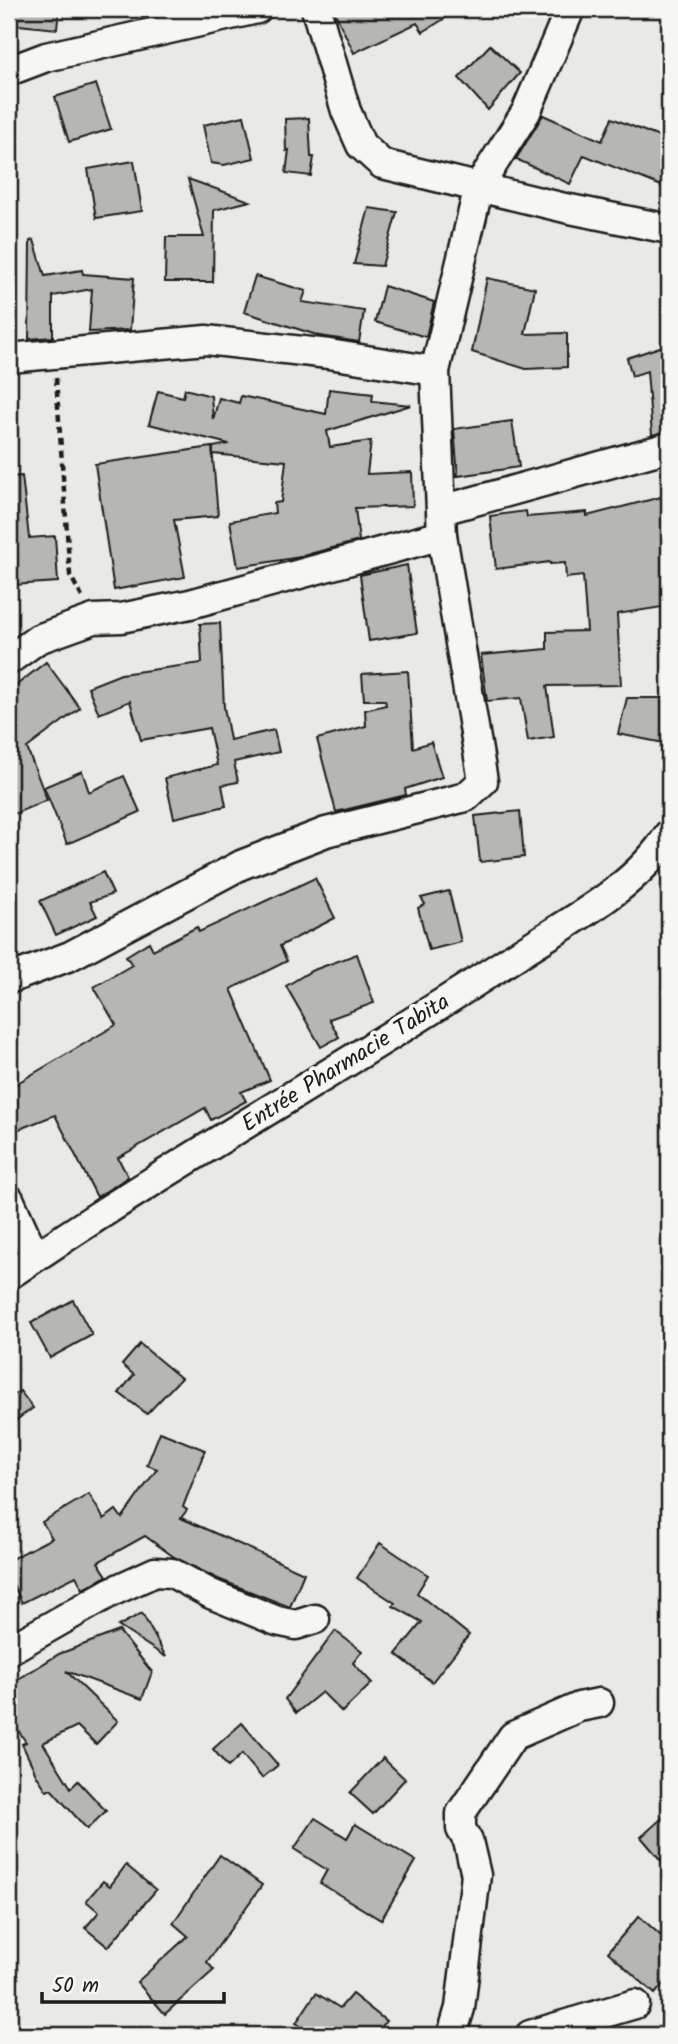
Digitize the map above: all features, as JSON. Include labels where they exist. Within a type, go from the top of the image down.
[{"type":"street","points":[[9,71],[46,57],[257,9]]},
{"type":"street","points":[[316,9],[346,111],[361,145],[382,164],[565,208],[669,229]]},
{"type":"street","points":[[9,979],[71,956],[241,865],[326,832],[467,797],[484,781],[442,522],[435,371],[479,186],[526,113],[570,9]]},
{"type":"street","points":[[9,358],[136,349],[206,340],[329,354],[435,371]]},
{"type":"street","points":[[9,660],[38,639],[94,619],[121,618],[190,604],[669,447]]},
{"type":"street","name":"Entrée Pharmacie Tabita","points":[[9,1275],[125,1196],[466,988],[629,880],[658,852],[669,834]]},
{"type":"street","points":[[9,1199],[35,1257]]},
{"type":"street","points":[[9,1650],[111,1592],[155,1572],[172,1573],[211,1594],[277,1621],[296,1625],[315,1619]]},
{"type":"street","points":[[452,2035],[460,2008],[476,1875],[468,1841],[461,1829],[461,1814],[513,1736],[579,1707],[599,1703]]},
{"type":"street","points":[[530,2035],[635,2004]]},
{"type":"path","points":[[54,354],[70,575],[94,619]]},
{"type":"building","points":[[9,9],[59,9],[57,29],[9,24]]},
{"type":"building","points":[[333,9],[460,9],[423,32],[417,23],[354,53]]},
{"type":"building","points":[[490,45],[520,73],[488,110],[459,78]]},
{"type":"building","points":[[96,84],[111,129],[69,142],[55,97]]},
{"type":"building","points":[[543,115],[602,141],[612,118],[669,141],[669,189],[584,155],[570,184],[516,159]]},
{"type":"building","points":[[244,116],[254,158],[224,165],[211,163],[203,125]]},
{"type":"building","points":[[309,118],[311,157],[314,157],[311,176],[286,173],[289,150],[286,151],[285,119]]},
{"type":"building","points":[[134,161],[142,211],[96,218],[88,169]]},
{"type":"building","points":[[188,179],[250,201],[214,210],[213,282],[165,282],[166,237],[204,237]]},
{"type":"building","points":[[369,208],[397,212],[382,266],[354,264]]},
{"type":"building","points":[[34,240],[45,276],[82,270],[83,274],[134,278],[130,330],[89,332],[92,289],[53,296],[53,337],[29,339],[30,241]]},
{"type":"building","points":[[255,276],[306,291],[302,302],[364,311],[359,342],[320,336],[244,312]]},
{"type":"building","points":[[487,278],[535,288],[525,334],[567,333],[567,367],[526,369],[472,352]]},
{"type":"building","points":[[384,286],[434,302],[426,337],[375,322]]},
{"type":"building","points":[[669,344],[669,431],[652,435],[647,371],[632,376],[627,358]]},
{"type":"building","points":[[185,389],[211,396],[213,420],[219,398],[239,403],[241,396],[326,414],[329,389],[373,394],[372,401],[411,405],[327,431],[330,447],[371,441],[367,474],[412,472],[413,506],[355,508],[359,541],[294,558],[238,567],[230,521],[275,513],[274,503],[281,502],[286,461],[213,454],[213,447],[229,444],[149,424],[158,391],[183,397]]},
{"type":"building","points":[[512,421],[519,467],[458,476],[454,429]]},
{"type":"building","points":[[212,447],[218,516],[174,520],[185,577],[114,590],[95,464]]},
{"type":"building","points":[[22,476],[29,538],[55,536],[58,582],[12,585],[9,572],[9,477]]},
{"type":"building","points":[[661,497],[669,532],[669,606],[617,614],[621,685],[547,686],[554,737],[528,741],[521,698],[487,701],[481,655],[547,649],[547,632],[587,631],[583,576],[566,578],[565,563],[550,562],[496,569],[490,516],[526,511],[527,517],[587,512],[587,516]]},
{"type":"building","points":[[407,565],[417,633],[369,641],[360,575]]},
{"type":"building","points":[[220,623],[224,707],[230,740],[274,730],[279,752],[234,762],[238,782],[222,785],[226,806],[174,818],[165,778],[217,765],[209,728],[141,740],[130,701],[99,714],[88,687],[121,674],[202,663],[200,624]]},
{"type":"building","points":[[46,662],[80,708],[27,748],[47,800],[9,816],[9,691]]},
{"type":"building","points":[[408,671],[413,748],[431,742],[442,777],[405,789],[406,795],[336,812],[317,739],[366,726],[365,710],[386,705],[385,700],[364,700],[362,674]]},
{"type":"building","points":[[627,698],[669,698],[669,744],[618,734]]},
{"type":"building","points":[[82,771],[89,792],[124,776],[140,812],[67,844],[44,787]]},
{"type":"building","points":[[520,811],[524,857],[480,862],[475,816]]},
{"type":"building","points":[[103,872],[113,894],[90,902],[97,916],[56,935],[40,901]]},
{"type":"building","points":[[315,878],[335,918],[280,946],[287,961],[231,989],[270,1080],[241,1092],[246,1101],[211,1120],[205,1108],[118,1158],[128,1177],[97,1197],[55,1115],[9,1133],[9,1088],[116,1025],[94,987],[132,965],[126,956],[149,942],[153,950],[197,927],[199,932]]},
{"type":"building","points":[[449,891],[461,942],[429,950],[418,908],[425,904],[421,898]]},
{"type":"building","points":[[357,954],[374,1003],[329,1019],[339,1037],[321,1047],[286,986],[311,971]]},
{"type":"building","points":[[73,1300],[92,1335],[50,1358],[31,1323]]},
{"type":"building","points":[[140,1344],[181,1378],[147,1414],[119,1393],[134,1375],[122,1365]]},
{"type":"building","points":[[20,1391],[33,1408],[9,1425],[9,1399]]},
{"type":"building","points":[[160,1432],[205,1450],[183,1507],[187,1510],[181,1518],[304,1573],[290,1607],[218,1579],[174,1557],[145,1536],[98,1562],[107,1576],[83,1589],[76,1576],[22,1603],[9,1576],[9,1560],[52,1538],[42,1522],[89,1494],[104,1519],[116,1510],[122,1518],[157,1469],[147,1465]]},
{"type":"building","points":[[380,1543],[428,1575],[417,1593],[469,1635],[432,1682],[396,1654],[422,1622],[393,1606],[395,1603],[357,1578]]},
{"type":"building","points":[[142,1613],[166,1657],[118,1626]]},
{"type":"building","points":[[119,1631],[152,1672],[142,1699],[66,1671],[118,1721],[96,1744],[77,1726],[43,1743],[71,1788],[78,1781],[106,1811],[87,1829],[51,1789],[47,1791],[37,1776],[22,1744],[26,1742],[9,1717],[9,1685],[59,1654]]},
{"type":"building","points":[[335,1631],[362,1651],[353,1663],[372,1683],[342,1712],[322,1692],[296,1713],[285,1699]]},
{"type":"building","points":[[242,1723],[278,1765],[262,1778],[242,1754],[228,1767],[213,1749]]},
{"type":"building","points":[[383,1758],[405,1779],[373,1814],[350,1793]]},
{"type":"building","points":[[669,1812],[669,1870],[641,1837]]},
{"type":"building","points":[[315,1818],[347,1838],[355,1824],[416,1861],[381,1920],[320,1883],[327,1870],[294,1849]]},
{"type":"building","points":[[220,1855],[262,1885],[207,1962],[214,1970],[165,2014],[137,1982],[188,1936],[173,1923]]},
{"type":"building","points":[[126,1865],[156,1890],[108,1947],[85,1928],[99,1912],[86,1901],[103,1881],[110,1886]]},
{"type":"building","points":[[639,1916],[669,1943],[669,1977],[655,1994],[608,1952]]},
{"type":"building","points":[[316,1993],[340,2008],[352,1994],[386,2021],[375,2035],[314,2035],[296,2023]]}]
